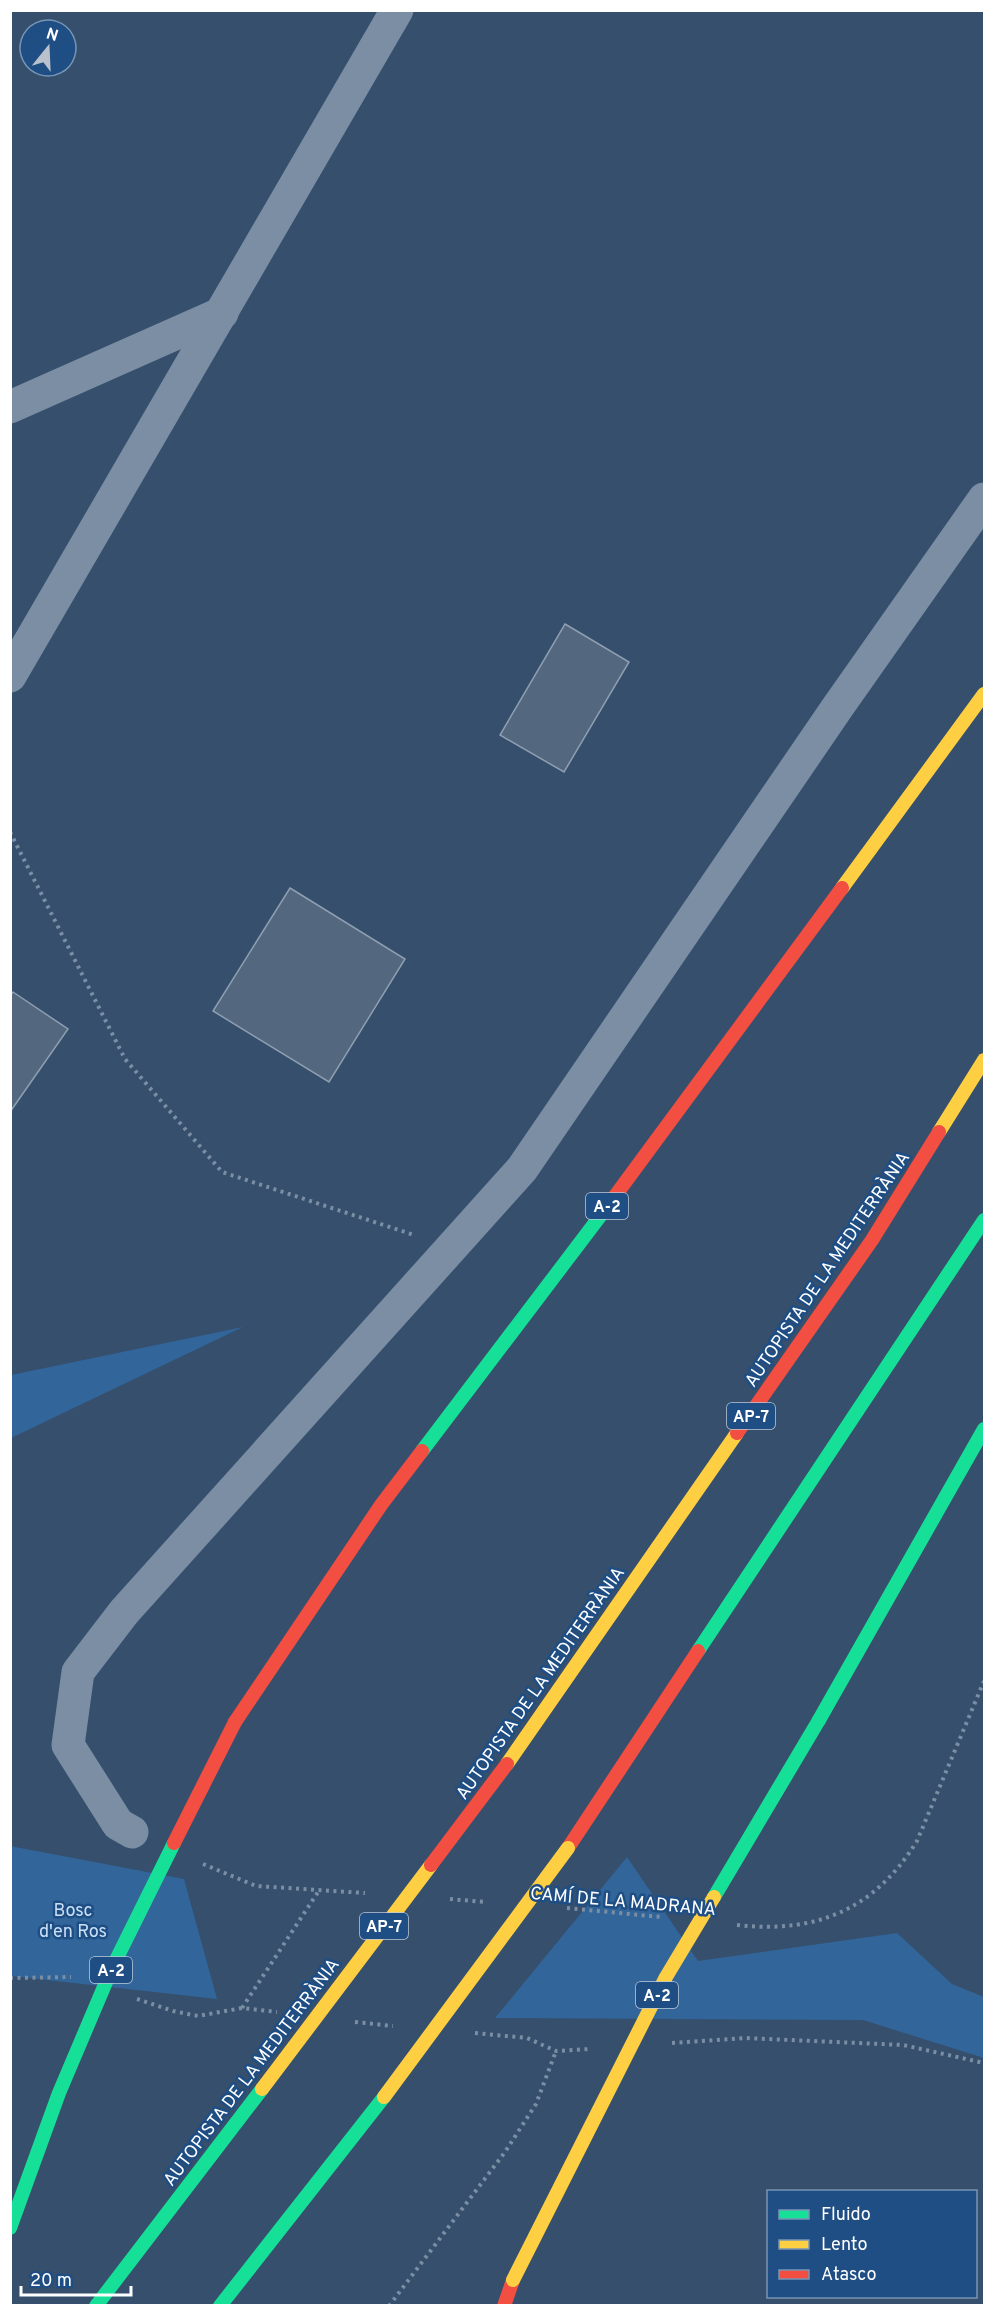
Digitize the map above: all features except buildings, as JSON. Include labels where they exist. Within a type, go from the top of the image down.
[{"type":"highway","name":"A-2","points":[[10,2228],[59,2093],[112,1968],[235,1722],[381,1505],[681,1109],[984,694]]},
{"type":"highway","name":"AUTOPISTA DE LA MEDITERRÀNIA","points":[[96,2306],[507,1764],[872,1240],[984,1060]]},
{"type":"highway","points":[[220,2306],[384,2097],[568,1848],[984,1220]]},
{"type":"highway","name":"A-2","points":[[504,2306],[513,2280],[666,1977],[819,1720],[984,1429]]},
{"type":"street","points":[[10,676],[397,10]]},
{"type":"street","points":[[10,408],[222,313]]},
{"type":"street","points":[[132,1832],[118,1824],[68,1745],[78,1672],[124,1612],[522,1169],[837,708],[984,499]]},
{"type":"path","points":[[10,832],[125,1059],[222,1172],[411,1235],[460,1239]]},
{"type":"path","name":"CAMÍ DE LA MADRANA","points":[[734,1925],[756,1928],[800,1924],[833,1917],[856,1906],[881,1887],[902,1865],[917,1841],[984,1681]]},
{"type":"path","points":[[200,1863],[256,1887],[366,1893]]},
{"type":"path","points":[[242,2008],[320,1889]]},
{"type":"path","points":[[447,1899],[494,1903]]},
{"type":"path","name":"CAMÍ DE LA MADRANA","points":[[563,1908],[666,1918]]},
{"type":"path","points":[[662,2044],[745,2038],[903,2045],[984,2063]]},
{"type":"path","points":[[389,2306],[505,2152],[536,2104],[556,2051],[591,2049]]},
{"type":"green space","points":[[243,1327],[11,1438],[11,1375]]},
{"type":"green space","name":"Bosc d'en Ros","points":[[10,1846],[184,1879],[217,1999],[11,1976]]},
{"type":"green space","points":[[627,1857],[698,1961],[897,1933],[952,1984],[984,1997],[984,2058],[863,2020],[495,2018]]},
{"type":"traffic: fast","points":[[422,1451],[604,1211]]},
{"type":"traffic: fast","points":[[698,1651],[984,1220]]},
{"type":"traffic: fast","points":[[819,1720],[984,1429]]},
{"type":"traffic: fast","points":[[714,1897],[819,1720]]},
{"type":"traffic: fast","points":[[10,2228],[59,2093],[112,1968],[174,1843]]},
{"type":"traffic: fast","points":[[96,2306],[262,2089]]},
{"type":"traffic: fast","points":[[220,2306],[384,2097]]},
{"type":"traffic: slow","points":[[842,888],[984,694]]},
{"type":"traffic: slow","points":[[939,1132],[984,1060]]},
{"type":"traffic: slow","points":[[507,1764],[737,1433]]},
{"type":"traffic: slow","points":[[384,2097],[568,1848]]},
{"type":"traffic: slow","points":[[262,2089],[431,1865]]},
{"type":"traffic: slow","points":[[513,2280],[666,1977],[714,1897]]},
{"type":"traffic: jam","points":[[604,1211],[842,888]]},
{"type":"traffic: jam","points":[[737,1433],[872,1240],[939,1132]]},
{"type":"traffic: jam","points":[[235,1722],[381,1505],[422,1451]]},
{"type":"traffic: jam","points":[[568,1848],[698,1651]]},
{"type":"traffic: jam","points":[[174,1843],[235,1722]]},
{"type":"traffic: jam","points":[[431,1865],[507,1764]]},
{"type":"traffic: jam","points":[[504,2306],[513,2280]]}]
